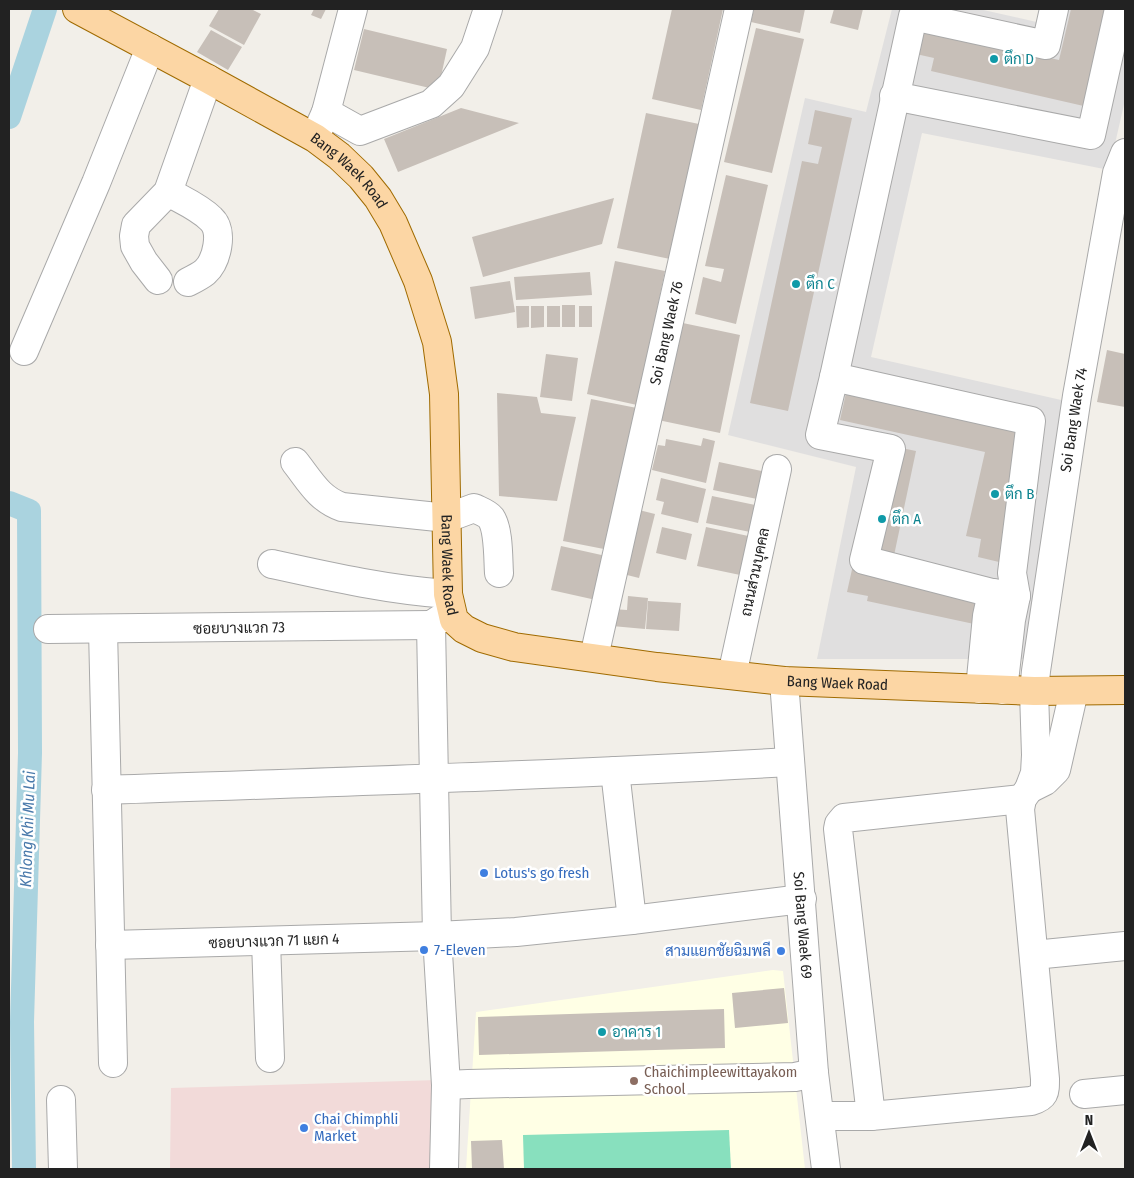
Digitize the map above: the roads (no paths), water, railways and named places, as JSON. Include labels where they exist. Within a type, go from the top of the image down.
[{"type":"main road","name":"Bang Waek Road","points":[[77,9],[315,138],[345,161],[378,198],[402,243],[428,309],[437,342],[444,394],[447,518],[444,610],[464,629],[482,638],[514,647],[656,667],[784,682],[1034,691],[1125,690]]},
{"type":"street","points":[[315,138],[326,112],[353,9]]},
{"type":"street","points":[[326,112],[360,131],[431,104],[451,86],[475,48],[488,9]]},
{"type":"street","name":"Soi Bang Waek 76","points":[[594,657],[739,9]]},
{"type":"street","points":[[1004,594],[864,560],[891,449],[820,436],[913,16],[1046,45],[1054,9]]},
{"type":"street","points":[[894,96],[1091,135],[1119,9]]},
{"type":"street","points":[[24,351],[96,183],[150,48]]},
{"type":"street","points":[[158,280],[135,246],[136,225],[158,205],[168,192],[208,79]]},
{"type":"street","name":"Soi Bang Waek 74","points":[[871,1116],[1031,1101],[1039,1099],[1044,1094],[1045,1079],[1020,814],[1036,768],[1034,691],[1077,396],[1117,173],[1125,153]]},
{"type":"street","points":[[168,192],[212,220],[218,231],[216,250],[206,271],[188,282]]},
{"type":"street","points":[[834,377],[1031,421],[1012,572],[1004,594],[988,616],[991,689]]},
{"type":"street","points":[[295,462],[318,492],[329,502],[342,507],[447,518],[474,508],[490,518],[495,527],[499,573]]},
{"type":"street","name":"ถนนส่วนบุคคล","points":[[732,675],[777,469]]},
{"type":"street","points":[[272,564],[421,593],[444,610],[434,779],[437,936],[446,1086],[444,1169]]},
{"type":"street","name":"ซอยบางแวก 73","points":[[48,629],[103,629],[444,610]]},
{"type":"street","points":[[103,629],[113,1063]]},
{"type":"street","name":"Soi Bang Waek 69","points":[[784,682],[814,1072],[826,1169]]},
{"type":"street","points":[[820,1116],[871,1116],[838,829],[839,824],[844,818],[1026,794],[1045,781],[1056,770],[1074,691]]},
{"type":"street","points":[[106,790],[434,779],[790,762]]},
{"type":"street","points":[[615,771],[632,920]]},
{"type":"street","name":"ซอยบางแวก 71 แยก 4","points":[[110,945],[516,932],[802,899]]},
{"type":"street","points":[[266,941],[270,1058]]},
{"type":"street","points":[[1034,955],[1125,946]]},
{"type":"street","points":[[446,1086],[795,1077],[814,1072]]},
{"type":"street","points":[[1084,1094],[1125,1090]]},
{"type":"street","points":[[61,1100],[62,1169]]},
{"type":"waterway","points":[[9,117],[45,9]]},
{"type":"waterway","name":"Khlong Khi Mu Lai","points":[[9,503],[29,511],[30,753],[22,1022],[24,1169]]},
{"type":"place","name":"ตึก D","points":[[994,59]]},
{"type":"place","name":"ตึก C","points":[[796,284]]},
{"type":"place","name":"ตึก B","points":[[995,494]]},
{"type":"place","name":"ตึก A","points":[[882,519]]},
{"type":"place","name":"Lotus's go fresh","points":[[484,873]]},
{"type":"place","name":"7-Eleven","points":[[424,950]]},
{"type":"place","name":"สามแยกชัยฉิมพลี","points":[[781,951]]},
{"type":"place","name":"อาคาร 1","points":[[602,1032]]},
{"type":"place","name":"Chaichimpleewittayakom School","points":[[634,1081]]},
{"type":"place","name":"Chai Chimphli Market","points":[[304,1128]]}]
